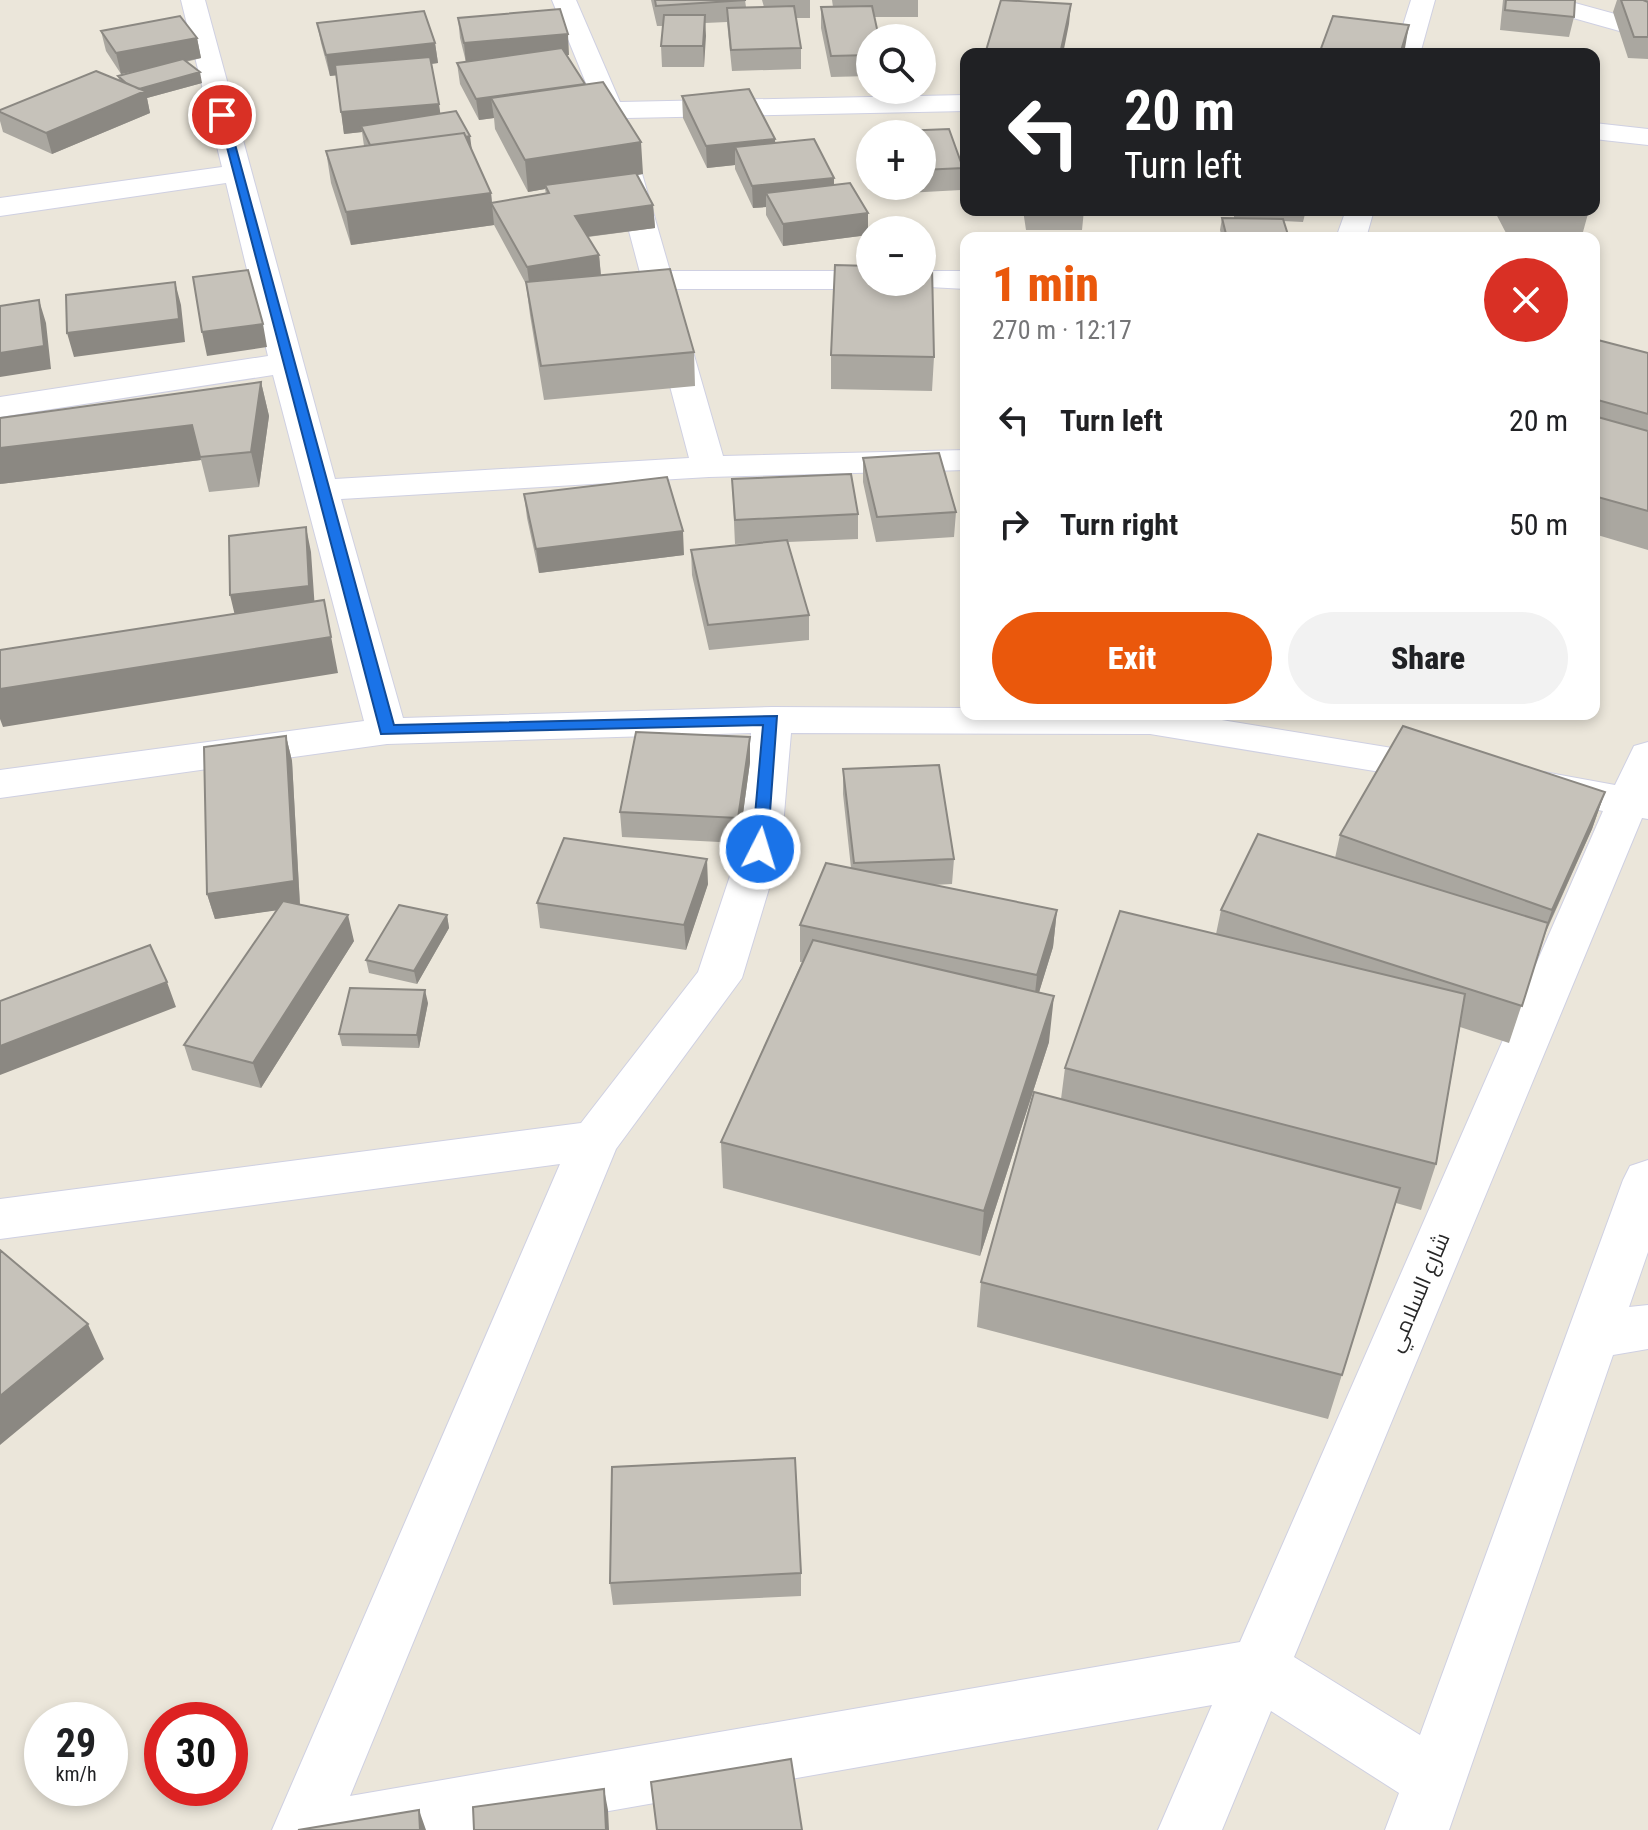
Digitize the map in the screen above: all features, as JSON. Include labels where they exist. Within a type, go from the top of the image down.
[{"type":"street","points":[[193,0],[286,363],[387,731]]},
{"type":"street","points":[[564,0],[610,110],[709,467]]},
{"type":"street","points":[[1409,48],[1423,0]]},
{"type":"street","points":[[1536,0],[1648,31]]},
{"type":"street","points":[[610,110],[960,103]]},
{"type":"street","points":[[1600,132],[1648,137]]},
{"type":"street","points":[[0,207],[236,173]]},
{"type":"street","points":[[658,280],[856,280]]},
{"type":"street","points":[[936,280],[960,280]]},
{"type":"street","points":[[0,407],[286,363]]},
{"type":"street","points":[[323,490],[709,467],[960,460]]},
{"type":"street","points":[[0,784],[387,731],[772,720],[960,719]]},
{"type":"street","points":[[304,1830],[595,1140],[719,978],[760,849],[772,720]]},
{"type":"street","points":[[1163,720],[1490,777],[1642,787]]},
{"type":"street","name":"شارع السلامي","points":[[1190,1830],[1257,1668],[1642,787]]},
{"type":"street","points":[[0,1219],[595,1140]]},
{"type":"street","points":[[323,1830],[1257,1668],[1426,1805],[1648,1180]]},
{"type":"street","points":[[1594,1335],[1648,1327]]},
{"type":"building","points":[[655,0],[746,0],[656,6]]},
{"type":"building","points":[[1001,0],[1071,4],[1061,48],[987,48]]},
{"type":"building","points":[[1506,0],[1575,0],[1574,17],[1505,10]]},
{"type":"building","points":[[1621,0],[1648,2],[1648,37],[1634,37]]},
{"type":"building","points":[[794,6],[801,48],[731,50],[727,8]]},
{"type":"building","points":[[872,6],[876,24],[856,24],[856,55],[831,56],[821,7]]},
{"type":"building","points":[[560,9],[568,34],[464,43],[458,18]]},
{"type":"building","points":[[424,11],[435,43],[326,55],[317,23]]},
{"type":"building","points":[[664,15],[705,15],[703,46],[661,46]]},
{"type":"building","points":[[180,16],[197,38],[116,53],[101,31]]},
{"type":"building","points":[[1333,16],[1409,25],[1402,48],[1321,48]]},
{"type":"building","points":[[562,48],[585,84],[476,99],[457,63]]},
{"type":"building","points":[[430,57],[439,104],[341,112],[335,65]]},
{"type":"building","points":[[183,59],[200,72],[139,89],[118,76]]},
{"type":"building","points":[[96,71],[145,91],[46,133],[0,112],[0,110]]},
{"type":"building","points":[[603,82],[641,142],[525,160],[491,98]]},
{"type":"building","points":[[749,89],[775,139],[706,146],[682,96]]},
{"type":"building","points":[[456,111],[470,136],[466,137],[464,133],[370,145],[361,126]]},
{"type":"building","points":[[949,129],[960,168],[936,169],[936,130]]},
{"type":"building","points":[[464,133],[491,193],[346,212],[326,151]]},
{"type":"building","points":[[814,139],[834,178],[752,186],[735,147]]},
{"type":"building","points":[[636,173],[653,205],[575,216],[599,255],[527,267],[491,203],[549,193],[545,185]]},
{"type":"building","points":[[850,183],[856,200],[860,200],[868,213],[783,224],[766,193]]},
{"type":"building","points":[[1222,218],[1283,219],[1287,232],[1226,232]]},
{"type":"building","points":[[835,265],[856,266],[856,296],[933,296],[934,357],[831,355]]},
{"type":"building","points":[[670,269],[694,352],[541,366],[526,282]]},
{"type":"building","points":[[248,270],[263,324],[202,332],[193,277]]},
{"type":"building","points":[[175,282],[179,319],[67,333],[66,295]]},
{"type":"building","points":[[39,300],[44,346],[0,353],[0,306]]},
{"type":"building","points":[[1600,341],[1648,353],[1648,414],[1600,401]]},
{"type":"building","points":[[261,382],[251,452],[200,457],[192,425],[0,448],[0,418]]},
{"type":"building","points":[[1600,418],[1648,431],[1648,511],[1600,498]]},
{"type":"building","points":[[939,453],[956,512],[877,517],[863,458]]},
{"type":"building","points":[[851,474],[858,514],[735,520],[732,479]]},
{"type":"building","points":[[667,477],[683,531],[536,549],[524,494]]},
{"type":"building","points":[[306,527],[309,586],[230,595],[229,536]]},
{"type":"building","points":[[787,540],[809,615],[708,625],[691,550]]},
{"type":"building","points":[[324,600],[331,637],[0,689],[0,650]]},
{"type":"building","points":[[1403,726],[1605,792],[1552,910],[1340,835]]},
{"type":"building","points":[[636,732],[750,737],[738,818],[620,812]]},
{"type":"building","points":[[286,736],[294,881],[207,894],[204,747]]},
{"type":"building","points":[[939,765],[954,859],[854,863],[843,769]]},
{"type":"building","points":[[1258,834],[1548,923],[1522,1006],[1221,910]]},
{"type":"building","points":[[564,838],[707,859],[684,925],[537,903]]},
{"type":"building","points":[[826,863],[1057,910],[1037,975],[800,925]]},
{"type":"building","points":[[283,901],[348,915],[253,1063],[184,1045]]},
{"type":"building","points":[[399,905],[447,915],[414,971],[366,960]]},
{"type":"building","points":[[1120,911],[1465,994],[1436,1164],[1065,1068]]},
{"type":"building","points":[[813,940],[1054,996],[984,1211],[721,1142]]},
{"type":"building","points":[[150,945],[167,982],[0,1046],[0,1001]]},
{"type":"building","points":[[350,988],[425,990],[417,1035],[339,1034]]},
{"type":"building","points":[[1034,1092],[1400,1188],[1342,1375],[981,1282]]},
{"type":"building","points":[[0,1250],[88,1324],[0,1396]]},
{"type":"building","points":[[795,1458],[801,1573],[610,1583],[612,1467]]},
{"type":"building","points":[[791,1759],[802,1830],[657,1830],[651,1782]]},
{"type":"building","points":[[604,1789],[606,1830],[474,1830],[473,1807]]},
{"type":"building","points":[[419,1810],[420,1830],[298,1830]]},
{"type":"route","points":[[222,115],[387,731],[772,720],[760,849]]}]
